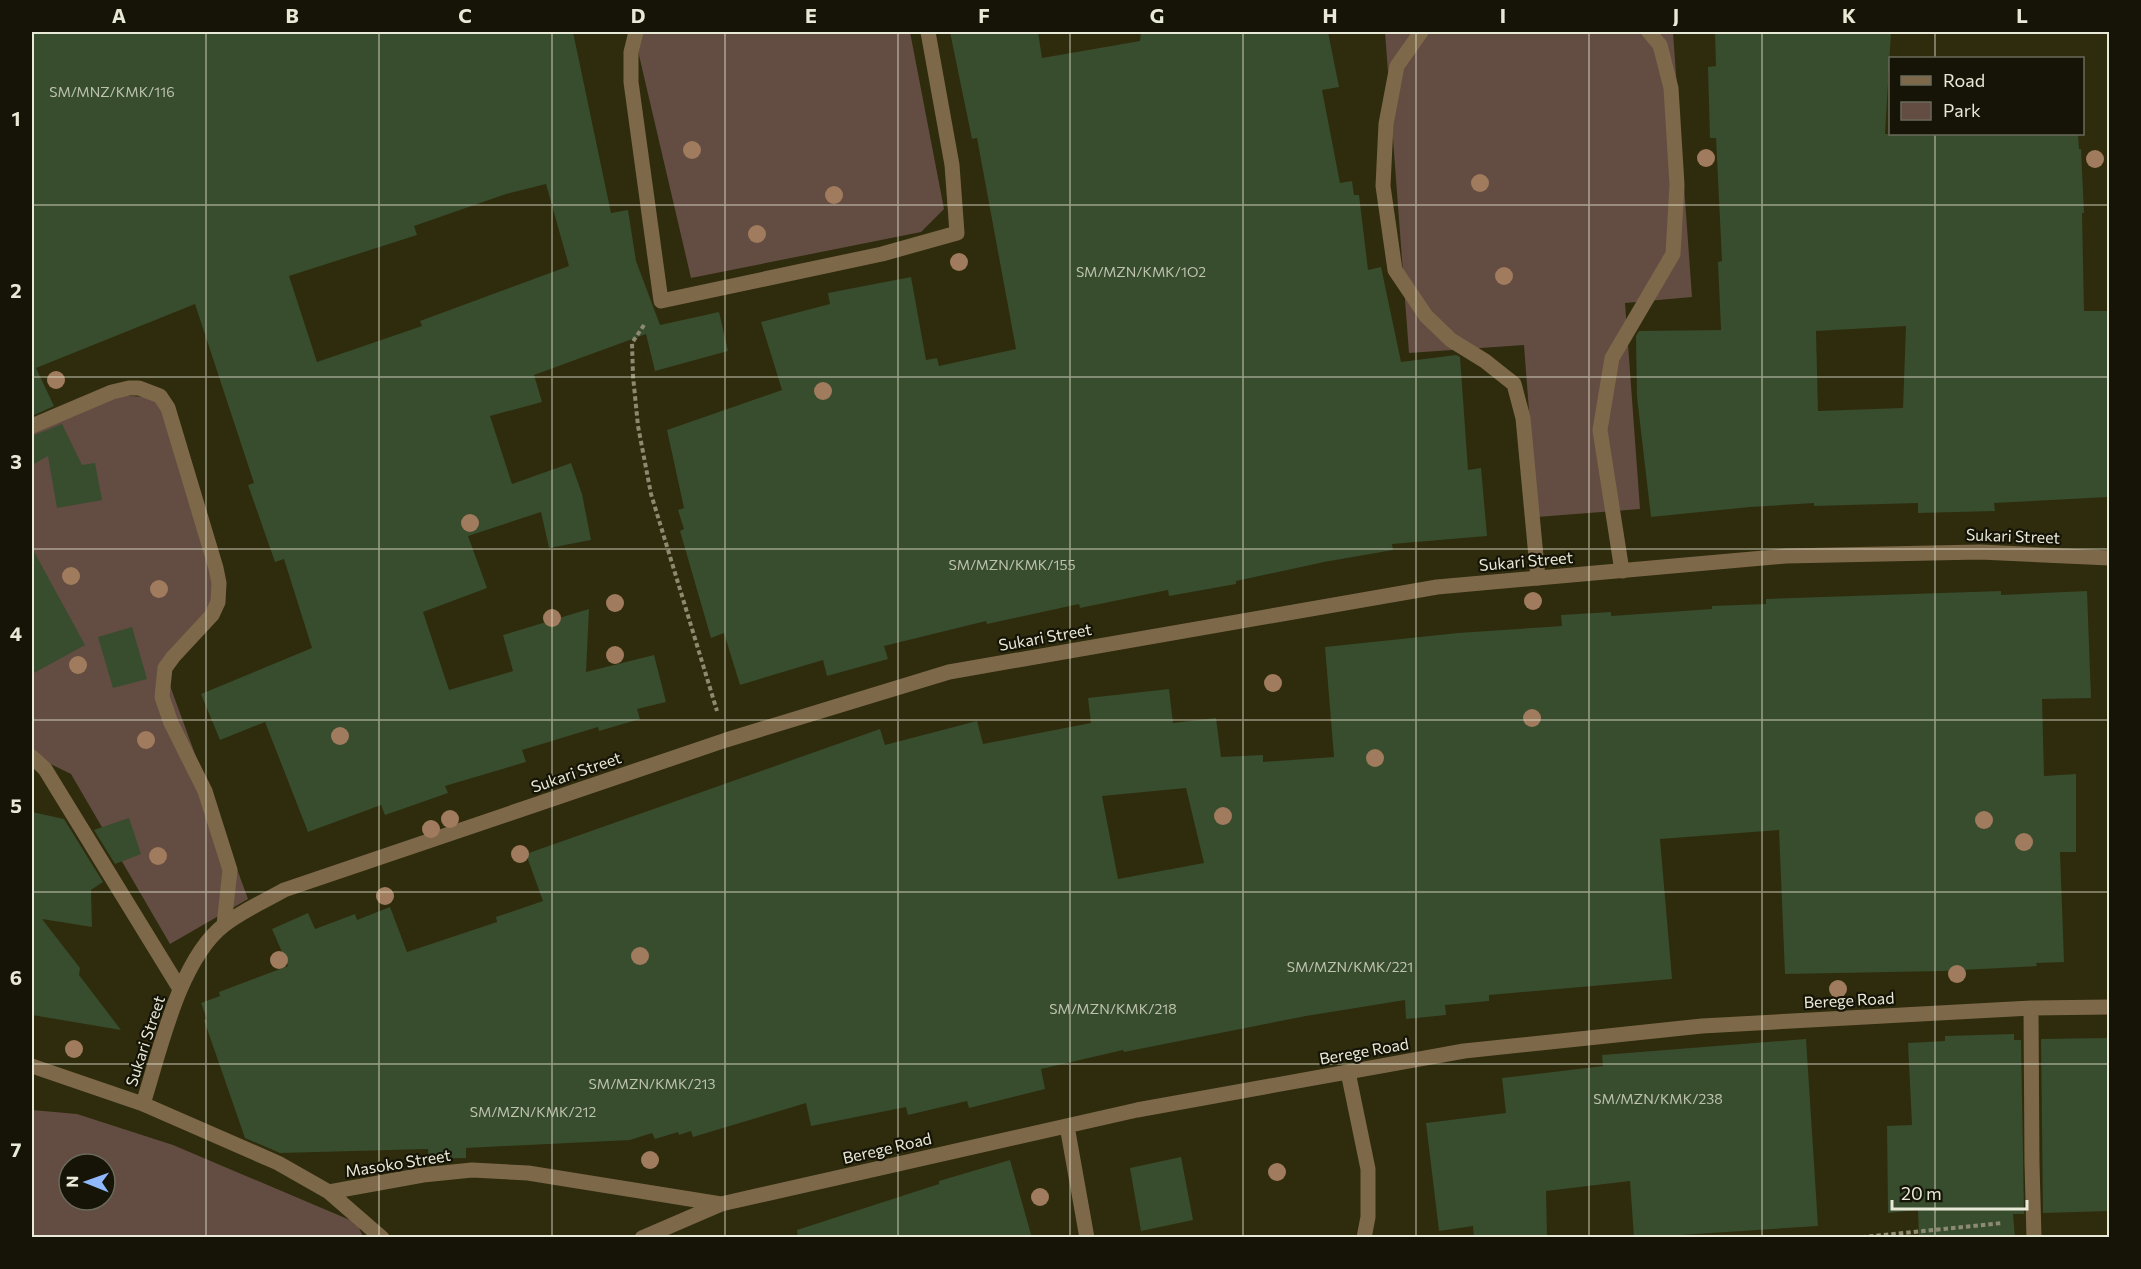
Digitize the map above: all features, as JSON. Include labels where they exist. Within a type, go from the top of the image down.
[{"type":"street","points":[[636,32],[632,52],[631,82],[661,301],[882,254],[957,233],[952,165],[928,32]]},
{"type":"street","points":[[1421,32],[1397,66],[1386,124],[1383,186],[1395,270],[1426,316],[1451,340],[1485,361],[1514,384],[1523,418],[1538,578]]},
{"type":"street","points":[[1622,571],[1600,429],[1612,358],[1673,254],[1677,185],[1671,88],[1660,45],[1649,32]]},
{"type":"street","points":[[32,426],[112,392],[129,388],[139,388],[160,396],[168,408],[219,583],[218,602],[212,615],[172,657],[165,668],[162,697],[171,723],[205,791],[230,870],[224,925]]},
{"type":"street","name":"Sukari Street","points":[[143,1104],[180,989],[199,952],[224,925],[284,890],[726,740],[949,672],[1437,587],[1786,556],[1980,552],[2109,558]]},
{"type":"street","points":[[32,757],[45,769],[180,989]]},
{"type":"street","points":[[2031,1008],[2034,1238]]},
{"type":"street","name":"Berege Road","points":[[642,1238],[721,1204],[1137,1110],[1464,1051],[1702,1026],[2031,1008],[2109,1008]]},
{"type":"street","name":"Masoko Street","points":[[32,1066],[143,1104],[278,1162],[329,1192],[423,1175],[472,1170],[528,1173],[721,1204]]},
{"type":"street","points":[[1348,1072],[1368,1169],[1368,1217],[1364,1238]]},
{"type":"street","points":[[1067,1126],[1087,1238]]},
{"type":"street","points":[[329,1192],[382,1238]]},
{"type":"path","points":[[661,301],[632,343],[638,426],[651,494],[726,740]]},
{"type":"path","points":[[1854,1238],[2034,1220]]},
{"type":"green space","points":[[639,32],[910,32],[944,209],[921,232],[691,278],[635,38]]},
{"type":"green space","points":[[1385,32],[1673,32],[1692,297],[1625,303],[1640,509],[1537,517],[1524,345],[1409,353]]},
{"type":"green space","points":[[106,394],[169,399],[217,600],[165,672],[248,899],[170,944],[71,774],[32,755],[32,432]]},
{"type":"green space","points":[[32,1110],[77,1114],[173,1145],[357,1223],[363,1237],[32,1237]]},
{"type":"building","points":[[32,32],[573,32],[611,213],[628,210],[636,261],[660,325],[719,312],[728,351],[655,371],[646,334],[534,375],[542,402],[490,416],[512,484],[571,463],[582,494],[591,540],[549,548],[541,512],[468,536],[487,588],[423,612],[449,690],[513,671],[503,635],[589,609],[586,672],[654,655],[666,702],[637,709],[640,719],[599,731],[598,727],[522,750],[526,762],[445,786],[448,793],[385,815],[381,805],[308,832],[265,722],[220,740],[201,694],[312,648],[284,559],[275,562],[248,485],[254,483],[195,304],[36,368],[54,406],[32,416]],"holes":[[[546,184],[569,266],[420,321],[422,326],[317,362],[289,276],[417,235],[414,226],[506,194]]]},
{"type":"building","points":[[950,32],[1038,32],[1042,58],[1140,41],[1141,32],[1328,32],[1339,87],[1322,90],[1340,183],[1352,181],[1354,195],[1359,195],[1368,270],[1381,267],[1401,362],[1456,355],[1460,357],[1468,470],[1481,468],[1487,536],[1392,544],[1393,550],[1236,581],[1236,584],[1169,596],[1168,590],[1080,608],[1079,604],[987,624],[986,621],[884,646],[888,659],[827,676],[823,660],[740,685],[724,633],[711,638],[680,531],[684,529],[678,510],[684,508],[667,430],[782,390],[761,322],[830,304],[828,293],[911,277],[926,360],[937,358],[939,366],[1016,349],[977,138],[972,139]]},
{"type":"building","points":[[1715,32],[1891,32],[1885,134],[2078,135],[2079,149],[2081,149],[2084,213],[2082,213],[2084,311],[2109,311],[2109,497],[1994,503],[1995,511],[1918,513],[1918,503],[1814,506],[1814,503],[1651,517],[1637,397],[1636,336],[1639,331],[1721,330],[1718,262],[1722,261],[1716,138],[1710,138],[1708,67],[1716,66]],"holes":[[[1906,326],[1903,408],[1818,411],[1816,331]]]},
{"type":"building","points":[[62,424],[82,465],[95,463],[102,500],[57,508],[48,456],[32,465],[32,436]]},
{"type":"building","points":[[32,548],[85,645],[32,674]]},
{"type":"building","points":[[2001,591],[2001,595],[2087,591],[2091,698],[2042,699],[2044,776],[2076,774],[2076,852],[2060,852],[2064,962],[2036,963],[2037,966],[1943,971],[1785,974],[1779,830],[1660,839],[1672,979],[1489,995],[1489,1001],[1445,1005],[1446,1015],[1406,1019],[1405,1000],[1306,1016],[1124,1052],[1123,1050],[1041,1069],[1045,1089],[969,1108],[967,1101],[908,1115],[906,1107],[811,1126],[806,1103],[693,1137],[691,1131],[679,1135],[678,1132],[655,1139],[652,1133],[630,1140],[466,1148],[466,1158],[429,1159],[428,1149],[280,1153],[245,1138],[204,1020],[207,1019],[201,1003],[220,996],[219,992],[288,966],[272,929],[308,913],[315,929],[355,914],[357,920],[390,907],[407,952],[497,922],[496,917],[543,901],[526,854],[880,729],[885,745],[977,721],[983,744],[1091,723],[1088,698],[1169,689],[1173,723],[1216,718],[1221,757],[1263,755],[1263,762],[1334,757],[1325,647],[1458,633],[1562,626],[1561,615],[1611,612],[1611,616],[1712,609],[1712,606],[1766,604],[1766,599]],"holes":[[[1186,788],[1204,863],[1118,879],[1102,796]]]},
{"type":"building","points":[[132,627],[147,679],[113,688],[98,637]]},
{"type":"building","points":[[32,812],[64,819],[103,882],[91,890],[92,927],[42,919],[80,968],[79,975],[121,1030],[32,1015]]},
{"type":"building","points":[[129,818],[141,854],[115,864],[94,830]]},
{"type":"building","points":[[2014,1034],[2014,1040],[2021,1040],[2024,1214],[2013,1214],[2015,1238],[1919,1238],[1918,1210],[1888,1213],[1887,1126],[1912,1125],[1908,1043],[1945,1041],[1945,1036]]},
{"type":"building","points":[[2109,1038],[2109,1211],[2043,1213],[2041,1039]]},
{"type":"building","points":[[1806,1039],[1818,1226],[1634,1238],[1630,1181],[1546,1191],[1547,1238],[1474,1238],[1473,1226],[1439,1231],[1426,1123],[1506,1113],[1502,1078],[1603,1066],[1602,1055]]},
{"type":"building","points":[[1181,1157],[1193,1220],[1141,1231],[1130,1168]]},
{"type":"building","points":[[1010,1160],[1032,1238],[798,1238],[797,1230],[939,1184],[939,1181]]}]
